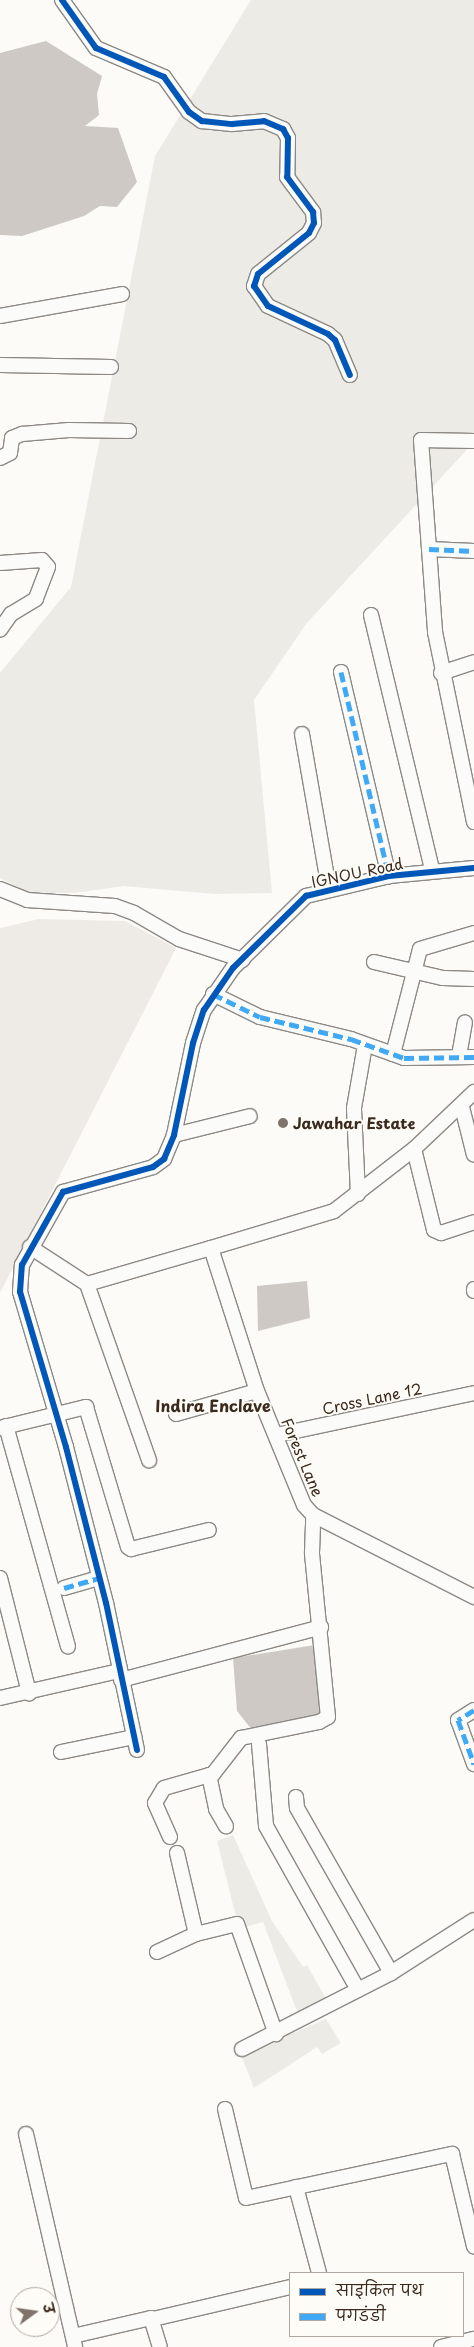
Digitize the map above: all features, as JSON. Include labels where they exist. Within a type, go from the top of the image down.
[{"type":"street","points":[[62,0],[96,48],[164,77],[189,112],[202,120],[232,124],[264,121],[283,129],[288,138],[286,177],[312,212],[314,223],[309,233],[258,274],[254,286],[268,306],[328,334],[335,340],[350,375]]},
{"type":"street","points":[[0,316],[122,294]]},
{"type":"street","points":[[0,365],[111,367]]},
{"type":"street","points":[[0,458],[10,453],[12,438],[22,434],[69,430],[129,431]]},
{"type":"street","points":[[474,441],[421,440],[432,604],[440,673],[474,822]]},
{"type":"street","points":[[429,549],[474,551]]},
{"type":"street","points":[[0,563],[42,560],[48,567],[36,599],[2,623]]},
{"type":"street","points":[[371,615],[432,870]]},
{"type":"street","points":[[440,673],[474,662]]},
{"type":"street","points":[[341,672],[389,876]]},
{"type":"street","points":[[302,734],[328,890]]},
{"type":"street","name":"IGNOU Road","points":[[61,1752],[135,1744],[99,1578],[66,1447],[54,1413],[20,1292],[20,1277],[30,1246],[63,1192],[157,1164],[164,1159],[174,1135],[193,1043],[204,1010],[213,994],[242,960],[306,896],[389,876],[432,870],[474,868]]},
{"type":"street","points":[[0,889],[27,900],[115,906],[134,913],[179,939],[242,960]]},
{"type":"street","points":[[393,1054],[420,949],[474,933]]},
{"type":"street","points":[[374,962],[443,978],[474,979]]},
{"type":"street","points":[[213,994],[260,1016],[393,1054],[418,1059],[459,1056],[474,1057]]},
{"type":"street","points":[[459,1056],[465,1023]]},
{"type":"street","points":[[358,1194],[354,1108],[365,1045]]},
{"type":"street","points":[[87,1284],[334,1211],[414,1149],[462,1107],[474,1092]]},
{"type":"street","points":[[462,1107],[474,1154]]},
{"type":"street","points":[[174,1135],[250,1116]]},
{"type":"street","points":[[414,1149],[434,1230],[441,1233],[474,1222]]},
{"type":"street","points":[[30,1246],[87,1284],[149,1460]]},
{"type":"street","name":"Forest Lane","points":[[211,1248],[257,1391],[277,1435],[301,1500],[313,1515],[474,1597]]},
{"type":"street","points":[[176,1414],[257,1391]]},
{"type":"street","name":"Cross Lane 12","points":[[277,1435],[474,1393]]},
{"type":"street","points":[[68,1646],[3,1427],[86,1406],[129,1548],[209,1530]]},
{"type":"street","points":[[170,1837],[155,1798],[170,1784],[209,1775],[219,1768],[241,1738],[320,1722],[328,1717],[321,1627],[312,1553],[313,1515]]},
{"type":"street","points":[[0,1578],[29,1693]]},
{"type":"street","points":[[64,1588],[99,1578]]},
{"type":"street","points":[[0,1698],[120,1676],[321,1627]]},
{"type":"street","points":[[474,1710],[458,1720],[474,1764]]},
{"type":"street","points":[[259,1744],[266,1826],[358,1990]]},
{"type":"street","points":[[209,1775],[216,1809],[226,1826]]},
{"type":"street","points":[[296,1797],[297,1808],[391,1973]]},
{"type":"street","points":[[177,1853],[196,1934]]},
{"type":"street","points":[[242,2049],[276,2034],[391,1973],[474,1920]]},
{"type":"street","points":[[158,1952],[196,1934],[232,1924],[238,1926],[276,2034]]},
{"type":"street","points":[[225,2109],[245,2196],[450,2154],[455,2158],[470,2204],[474,2246]]},
{"type":"street","points":[[26,2134],[74,2342],[153,2319],[289,2287]]},
{"type":"street","points":[[296,2187],[318,2272]]},
{"type":"street","points":[[153,2319],[160,2347]]},
{"type":"street","points":[[441,2347],[474,2339]]},
{"type":"shaded area","points":[[251,0],[474,0],[474,442],[306,624],[254,700],[272,893],[214,894],[124,886],[74,893],[29,893],[0,878],[0,673],[71,587],[155,156]]},
{"type":"shaded area","points":[[46,41],[102,76],[97,94],[99,115],[85,126],[118,128],[137,182],[117,207],[100,206],[84,216],[22,236],[0,235],[0,53]]},
{"type":"shaded area","points":[[39,919],[125,921],[176,948],[0,1293],[0,928]]},
{"type":"shaded area","points":[[307,1281],[310,1318],[258,1331],[257,1286]]},
{"type":"shaded area","points":[[321,1644],[330,1720],[256,1735],[237,1711],[233,1658]]},
{"type":"shaded area","points":[[233,1835],[272,1921],[303,1967],[307,1965],[329,2004],[300,2019],[263,1922],[242,1928],[238,1925],[217,1841]]},
{"type":"shaded area","points":[[326,2019],[341,2043],[322,2054],[317,2047],[254,2088],[241,2055]]},
{"type":"marked path","points":[[429,549],[474,551]]},
{"type":"marked path","points":[[341,672],[389,876]]},
{"type":"marked path","points":[[213,994],[260,1017],[351,1039],[404,1058],[474,1057]]},
{"type":"marked path","points":[[64,1588],[99,1578]]},
{"type":"marked path","points":[[474,1710],[458,1720],[474,1764]]},
{"type":"cycle path","points":[[62,0],[96,48],[164,77],[189,112],[202,121],[232,124],[264,121],[283,129],[288,138],[287,177],[313,212],[314,223],[309,233],[258,274],[254,286],[268,306],[328,334],[335,340],[350,375]]},
{"type":"cycle path","points":[[137,1750],[106,1603],[66,1447],[20,1292],[22,1265],[63,1192],[153,1167],[164,1159],[174,1135],[193,1043],[204,1010],[233,968],[306,896],[389,876],[474,868]]},
{"type":"place","name":"Jawahar Estate","points":[[283,1123]]},
{"type":"district","name":"Indira Enclave","points":[[213,1405]]}]
